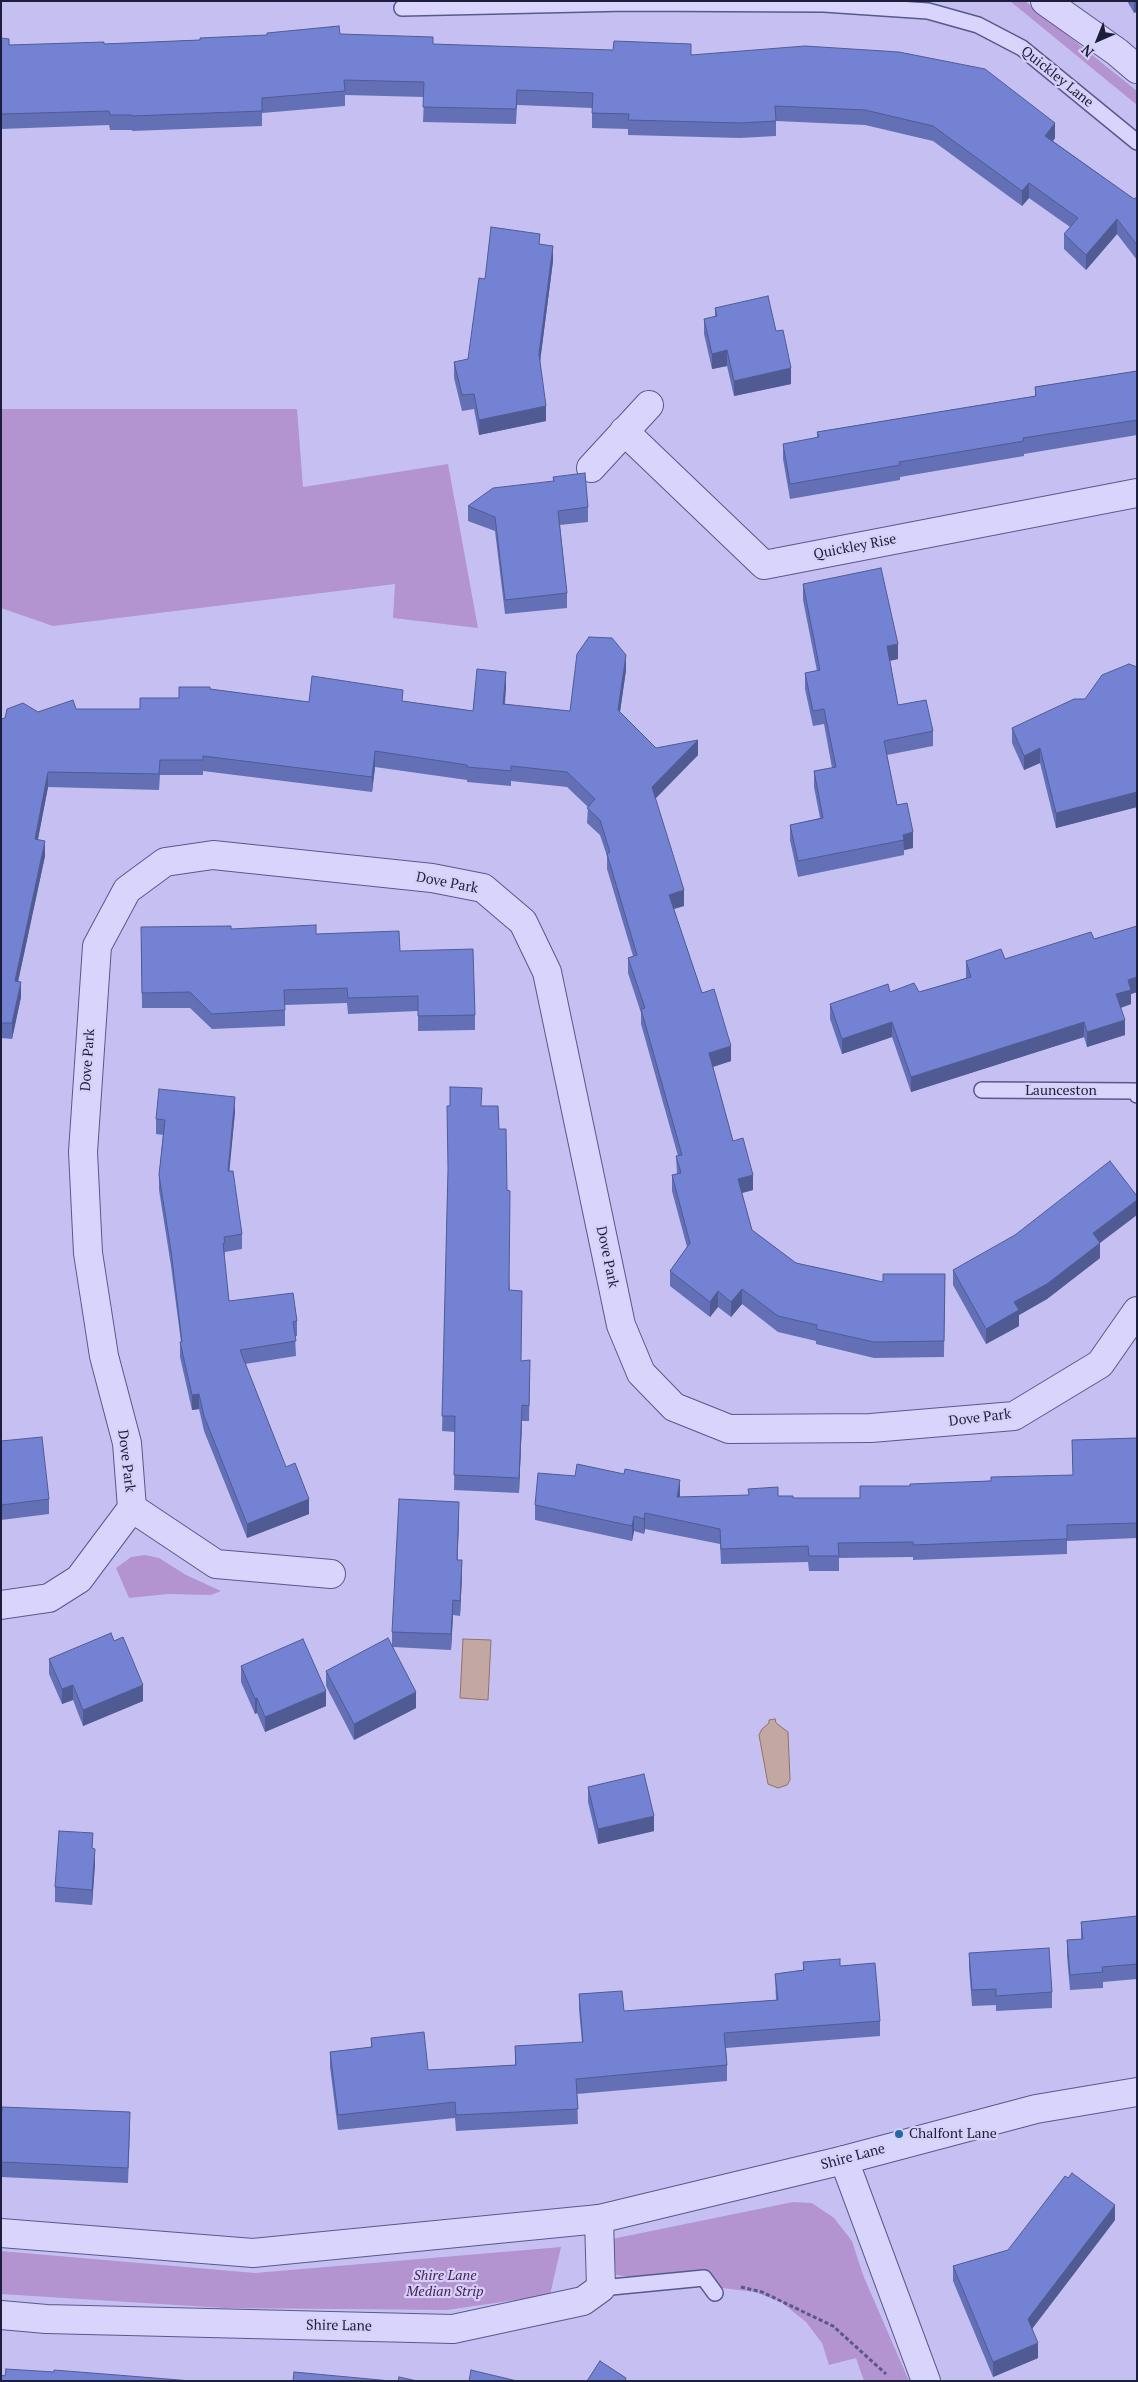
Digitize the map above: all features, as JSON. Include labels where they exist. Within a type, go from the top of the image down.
[{"type":"street","points":[[1045,1],[1117,52],[1137,69]]},
{"type":"street","points":[[591,468],[649,405]]},
{"type":"street","name":"Quickley Rise","points":[[624,431],[764,565],[1137,493]]},
{"type":"street","name":"Dove Park","points":[[1,1605],[49,1598],[79,1580],[132,1508],[127,1443],[104,1356],[88,1253],[83,1152],[97,946],[127,890],[165,862],[213,855],[432,878],[483,888],[523,922],[546,972],[621,1325],[641,1373],[674,1406],[729,1429],[871,1428],[1014,1416],[1100,1364],[1137,1311]]},
{"type":"street","name":"Dove Park","points":[[132,1508],[216,1564],[331,1574]]},
{"type":"street","name":"Shire Lane","points":[[1,2233],[253,2253],[599,2219],[844,2160],[1036,2109],[1137,2092]]},
{"type":"street","points":[[844,2160],[926,2381]]},
{"type":"street","points":[[599,2219],[601,2288]]},
{"type":"street","name":"Shire Lane","points":[[1,2315],[46,2319],[453,2329],[583,2301],[601,2288]]},
{"type":"lane","name":"Quickley Lane","points":[[402,8],[571,3],[824,3],[928,11],[978,25],[1022,48],[1137,142]]},
{"type":"lane","name":"Launceston","points":[[982,1090],[1135,1091],[1137,1095]]},
{"type":"lane","points":[[601,2288],[704,2278],[715,2292]]},
{"type":"path","points":[[704,2278],[762,2292],[833,2326],[892,2380]]},
{"type":"green space","points":[[1010,1],[1025,1],[1137,91],[1137,105]]},
{"type":"green space","points":[[1,409],[297,409],[303,487],[448,464],[478,628],[393,618],[395,584],[53,626],[1,608]]},
{"type":"green space","points":[[145,1555],[159,1558],[186,1575],[221,1591],[211,1595],[168,1594],[129,1598],[116,1568],[131,1557]]},
{"type":"green space","points":[[793,2202],[812,2203],[834,2218],[852,2241],[863,2275],[909,2381],[864,2381],[856,2358],[829,2365],[822,2343],[806,2322],[781,2302],[755,2292],[616,2275],[612,2239]]},
{"type":"green space","name":"Shire Lane Median Strip","points":[[561,2247],[550,2295],[447,2310],[224,2308],[1,2294],[1,2251],[255,2273]]},
{"type":"shaded area","points":[[463,1639],[491,1640],[488,1700],[460,1698]]},
{"type":"shaded area","points":[[775,1719],[776,1723],[788,1732],[790,1780],[787,1785],[778,1788],[768,1784],[759,1735],[762,1729],[769,1723],[769,1720]]},
{"type":"building","points":[[339,26],[340,34],[433,37],[433,44],[613,50],[614,41],[691,44],[691,55],[805,46],[899,52],[985,69],[1055,123],[1045,136],[1134,199],[1137,197],[1137,245],[1117,219],[1086,255],[1064,234],[1078,218],[1029,183],[1022,191],[933,126],[865,110],[775,106],[776,121],[740,123],[628,120],[629,114],[592,113],[593,93],[517,90],[516,109],[423,107],[424,82],[344,80],[345,91],[262,98],[262,111],[132,116],[110,115],[109,111],[1,114],[1,38],[9,39],[9,45],[104,42],[104,44],[267,35],[267,33]]},
{"type":"building","points":[[491,227],[540,234],[539,244],[553,246],[539,354],[546,406],[479,420],[474,394],[462,395],[454,362],[468,359],[479,278],[485,279]]},
{"type":"building","points":[[768,296],[776,331],[783,330],[791,368],[734,381],[727,350],[712,354],[704,319],[717,316],[715,308]]},
{"type":"building","points":[[1137,371],[1137,420],[1023,438],[1024,441],[899,462],[900,465],[790,484],[783,444],[819,437],[817,432],[1036,396],[1035,387]]},
{"type":"building","points":[[585,473],[588,507],[558,511],[567,593],[505,600],[495,517],[468,506],[493,488],[554,481],[553,477]]},
{"type":"building","points":[[881,568],[898,644],[887,646],[898,705],[926,700],[933,731],[884,741],[897,805],[907,803],[913,832],[903,835],[904,840],[798,861],[790,825],[823,818],[814,771],[836,767],[824,709],[813,711],[805,673],[820,670],[803,584]]},
{"type":"building","points":[[589,637],[612,638],[626,655],[618,710],[656,748],[698,740],[652,787],[684,890],[669,895],[702,993],[714,989],[731,1046],[709,1053],[733,1141],[743,1138],[753,1175],[738,1179],[752,1230],[796,1263],[883,1282],[883,1274],[945,1274],[944,1341],[874,1342],[816,1329],[817,1325],[778,1316],[742,1289],[731,1302],[718,1291],[710,1302],[670,1271],[690,1243],[672,1175],[681,1173],[676,1156],[682,1155],[641,1009],[645,1008],[628,958],[637,955],[607,854],[610,852],[600,820],[587,808],[595,799],[567,772],[511,766],[511,771],[467,767],[467,765],[375,751],[372,777],[203,756],[203,760],[160,760],[159,774],[48,772],[35,839],[45,841],[15,981],[21,982],[12,1023],[1,1023],[1,719],[5,718],[7,709],[23,703],[38,712],[73,700],[76,709],[140,709],[140,698],[179,698],[179,687],[210,687],[210,689],[309,702],[312,676],[403,690],[402,701],[473,711],[477,669],[506,672],[503,704],[570,711],[577,654]]},
{"type":"building","points":[[1129,664],[1137,667],[1137,792],[1056,813],[1040,748],[1024,756],[1012,728],[1074,699],[1085,699],[1102,675]]},
{"type":"building","points":[[316,925],[316,934],[399,931],[400,951],[473,949],[475,1015],[418,1016],[418,996],[348,998],[347,988],[284,990],[285,1010],[212,1014],[190,992],[142,993],[141,927],[231,926],[231,929]]},
{"type":"building","points":[[1137,926],[1137,977],[1128,980],[1131,990],[1116,994],[1125,1020],[1087,1032],[1084,1022],[911,1077],[892,1022],[842,1039],[830,1004],[888,984],[890,992],[914,983],[919,992],[971,977],[966,961],[1001,949],[1005,959],[1091,932],[1094,939]]},
{"type":"building","points":[[450,1087],[482,1088],[481,1106],[498,1106],[499,1129],[506,1129],[507,1190],[510,1191],[509,1290],[522,1291],[521,1361],[530,1360],[529,1406],[522,1405],[519,1478],[454,1475],[455,1416],[442,1416],[448,1169],[447,1106],[450,1106]]},
{"type":"building","points":[[159,1089],[235,1097],[228,1171],[233,1171],[242,1234],[224,1237],[229,1301],[293,1293],[297,1321],[293,1322],[296,1341],[240,1350],[286,1467],[295,1463],[309,1499],[247,1524],[204,1416],[199,1394],[192,1395],[180,1342],[182,1342],[171,1251],[159,1175],[165,1120],[156,1119]]},
{"type":"building","points":[[1110,1161],[1137,1196],[1137,1200],[1093,1233],[1100,1243],[1047,1284],[1014,1302],[1019,1310],[986,1329],[953,1270],[1015,1235]]},
{"type":"building","points":[[42,1437],[49,1499],[1,1505],[1,1441]]},
{"type":"building","points":[[1137,1438],[1137,1523],[1067,1525],[1067,1539],[913,1545],[913,1542],[838,1543],[839,1556],[809,1556],[808,1546],[721,1549],[720,1529],[645,1513],[644,1519],[634,1516],[632,1526],[535,1505],[538,1473],[575,1476],[577,1464],[624,1474],[625,1469],[680,1480],[677,1497],[749,1495],[748,1489],[778,1487],[778,1496],[793,1496],[793,1498],[860,1498],[860,1486],[910,1486],[910,1484],[991,1481],[991,1477],[1073,1475],[1072,1440]]},
{"type":"building","points":[[399,1499],[459,1502],[457,1560],[462,1560],[460,1601],[453,1600],[451,1634],[392,1632]]},
{"type":"building","points":[[111,1633],[114,1641],[123,1637],[143,1685],[83,1710],[73,1685],[62,1689],[49,1659]]},
{"type":"building","points":[[388,1638],[416,1692],[354,1724],[326,1671]]},
{"type":"building","points":[[303,1639],[326,1691],[265,1717],[241,1666]]},
{"type":"building","points":[[644,1774],[654,1816],[598,1829],[588,1787]]},
{"type":"building","points":[[59,1831],[93,1833],[92,1848],[95,1849],[92,1890],[55,1887]]},
{"type":"building","points":[[1137,1916],[1137,1964],[1102,1967],[1103,1972],[1070,1975],[1067,1940],[1083,1939],[1081,1922]]},
{"type":"building","points":[[1049,1948],[1052,1992],[996,1996],[996,1989],[972,1990],[969,1953]]},
{"type":"building","points":[[840,1959],[840,1966],[875,1963],[880,2021],[724,2033],[727,2065],[576,2079],[578,2109],[456,2115],[455,2102],[338,2115],[330,2052],[372,2047],[371,2038],[424,2032],[428,2070],[516,2065],[515,2046],[583,2042],[579,1994],[622,1991],[624,2011],[778,2000],[775,1974],[804,1970],[803,1962]]},
{"type":"building","points":[[2,2107],[130,2112],[128,2168],[1,2162]]},
{"type":"building","points":[[1072,2173],[1115,2205],[1028,2319],[1038,2343],[993,2362],[953,2266],[1008,2250],[1065,2176],[1068,2178]]},
{"type":"building","points":[[600,2361],[626,2378],[625,2381],[587,2381]]},
{"type":"building","points":[[6,2369],[54,2372],[54,2370],[192,2381],[1,2381],[1,2375],[5,2376]]},
{"type":"building","points":[[471,2370],[517,2381],[469,2381]]},
{"type":"building","points":[[294,2372],[391,2381],[293,2381]]},
{"type":"building","points":[[399,2377],[417,2381],[398,2381]]},
{"type":"place","name":"Chalfont Lane","points":[[899,2134]]}]
